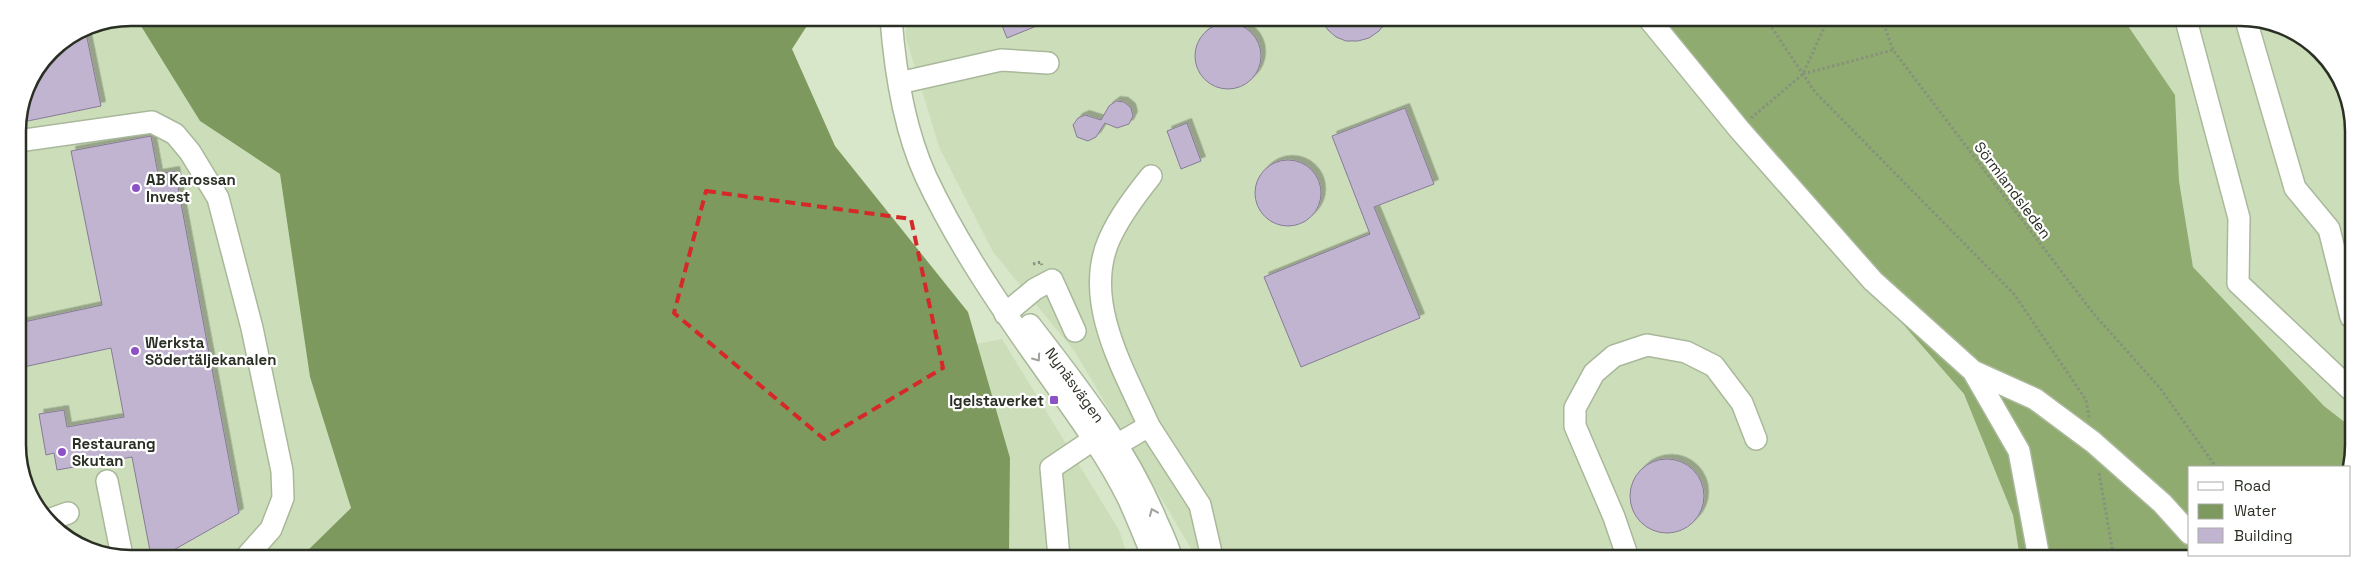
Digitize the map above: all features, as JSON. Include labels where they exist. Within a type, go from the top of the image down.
[{"type":"street","name":"Nynäsvägen","points":[[892,26],[899,84],[912,136],[926,175],[953,229],[1010,310],[1086,398],[1150,550]]},
{"type":"street","points":[[1655,26],[1740,129],[1873,282],[1973,371],[2035,399],[2093,442],[2162,503],[2188,532]]},
{"type":"street","points":[[2188,26],[2239,218],[2238,283],[2345,384]]},
{"type":"street","points":[[2248,26],[2295,188],[2329,229],[2345,293]]},
{"type":"street","points":[[899,84],[1001,60],[1048,63]]},
{"type":"street","points":[[26,140],[152,122],[175,134],[190,152],[218,198],[266,388],[282,471],[283,498],[271,529],[252,550]]},
{"type":"street","points":[[1151,176],[1132,198],[1108,241],[1102,263],[1101,287],[1103,309],[1114,348],[1149,426],[1200,505],[1210,550]]},
{"type":"street","points":[[1010,310],[1035,289],[1052,280],[1075,331]]},
{"type":"street","points":[[1625,550],[1614,517],[1574,426],[1575,408],[1594,374],[1614,356],[1647,345],[1686,352],[1714,366],[1742,403],[1756,439]]},
{"type":"street","points":[[1973,371],[2019,451],[2038,550]]},
{"type":"street","points":[[1059,550],[1051,468],[1105,442],[1149,426]]},
{"type":"street","name":"Nynäsvägen","points":[[1105,442],[1144,491],[1168,550]]},
{"type":"street","points":[[107,481],[121,549]]},
{"type":"street","points":[[56,518],[68,514]]},
{"type":"path","points":[[1771,26],[1815,92],[2014,294],[2086,400],[2093,442]]},
{"type":"path","points":[[1740,129],[1803,74],[1825,26]]},
{"type":"path","name":"Sörmlandsleden","points":[[1884,26],[1893,50],[2093,313],[2160,388],[2215,466]]},
{"type":"path","points":[[1803,74],[1893,50]]},
{"type":"path","points":[[1033,264],[1041,262],[1042,265]]},
{"type":"path","points":[[2098,471],[2113,550]]},
{"type":"highlighted area","points":[[706,191],[911,219],[943,368],[824,439],[674,313]]},
{"type":"shaded area","points":[[141,26],[200,121],[280,174],[310,377],[351,508],[308,550],[124,550],[97,544],[79,536],[57,519],[40,497],[28,465],[26,445],[26,124],[34,91],[44,73],[62,52],[79,40],[91,34],[117,27]]},
{"type":"shaded area","points":[[906,26],[1643,26],[1964,394],[2013,515],[2019,550],[1192,550],[1075,352],[993,252],[939,147],[906,38]]},
{"type":"shaded area","points":[[1643,26],[2128,26],[2175,95],[2179,181],[2193,267],[2324,406],[2345,422],[2343,465],[2188,466],[2188,550],[2019,550],[2013,515],[1964,394]]},
{"type":"shaded area","points":[[2128,26],[2247,26],[2267,30],[2280,34],[2304,48],[2319,62],[2334,85],[2343,111],[2345,124],[2345,422],[2324,406],[2193,267],[2179,181],[2175,95]]},
{"type":"shaded area","points":[[1002,339],[1119,530],[1126,550],[1009,550],[1010,458],[977,344]]},
{"type":"water","points":[[141,26],[807,26],[792,49],[835,146],[968,312],[1010,458],[1009,550],[308,550],[351,508],[310,377],[280,174],[200,121]]},
{"type":"building","points":[[1002,26],[1037,26],[1007,38]]},
{"type":"building","points":[[1213,26],[1243,26],[1256,37],[1261,49],[1261,63],[1256,75],[1247,84],[1235,89],[1221,89],[1209,84],[1200,75],[1195,63],[1197,43],[1204,32]]},
{"type":"building","points":[[1325,26],[1382,26],[1369,38],[1358,41],[1346,41],[1336,37]]},
{"type":"building","points":[[87,36],[101,106],[26,121],[34,91],[48,67],[62,52]]},
{"type":"building","points":[[1116,101],[1124,102],[1131,108],[1133,116],[1129,124],[1117,128],[1105,123],[1096,137],[1088,141],[1077,137],[1073,125],[1078,118],[1085,115],[1101,120],[1109,106]]},
{"type":"building","points":[[1405,108],[1434,184],[1374,207],[1420,318],[1301,367],[1264,277],[1370,234],[1332,136]]},
{"type":"building","points":[[1187,123],[1201,161],[1181,169],[1167,131]]},
{"type":"building","points":[[151,136],[158,174],[175,171],[239,513],[174,550],[150,550],[132,457],[57,470],[54,453],[46,455],[39,414],[64,410],[67,427],[124,417],[111,348],[26,366],[26,321],[102,305],[71,151]]},
{"type":"building","points":[[1288,160],[1301,163],[1311,170],[1318,180],[1321,193],[1318,206],[1311,216],[1301,223],[1288,226],[1275,223],[1265,216],[1258,206],[1255,193],[1258,180],[1265,170],[1275,163]]},
{"type":"building","points":[[1667,459],[1681,462],[1693,470],[1701,482],[1704,496],[1701,510],[1693,522],[1681,530],[1667,533],[1653,530],[1641,522],[1633,510],[1630,496],[1633,482],[1641,470],[1653,462]]},
{"type":"place","name":"AB Karossan Invest","points":[[136,188]]},
{"type":"place","name":"Werksta Södertäljekanalen","points":[[135,351]]},
{"type":"place","name":"Igelstaverket","points":[[1054,400]]},
{"type":"place","name":"Restaurang Skutan","points":[[62,452]]}]
